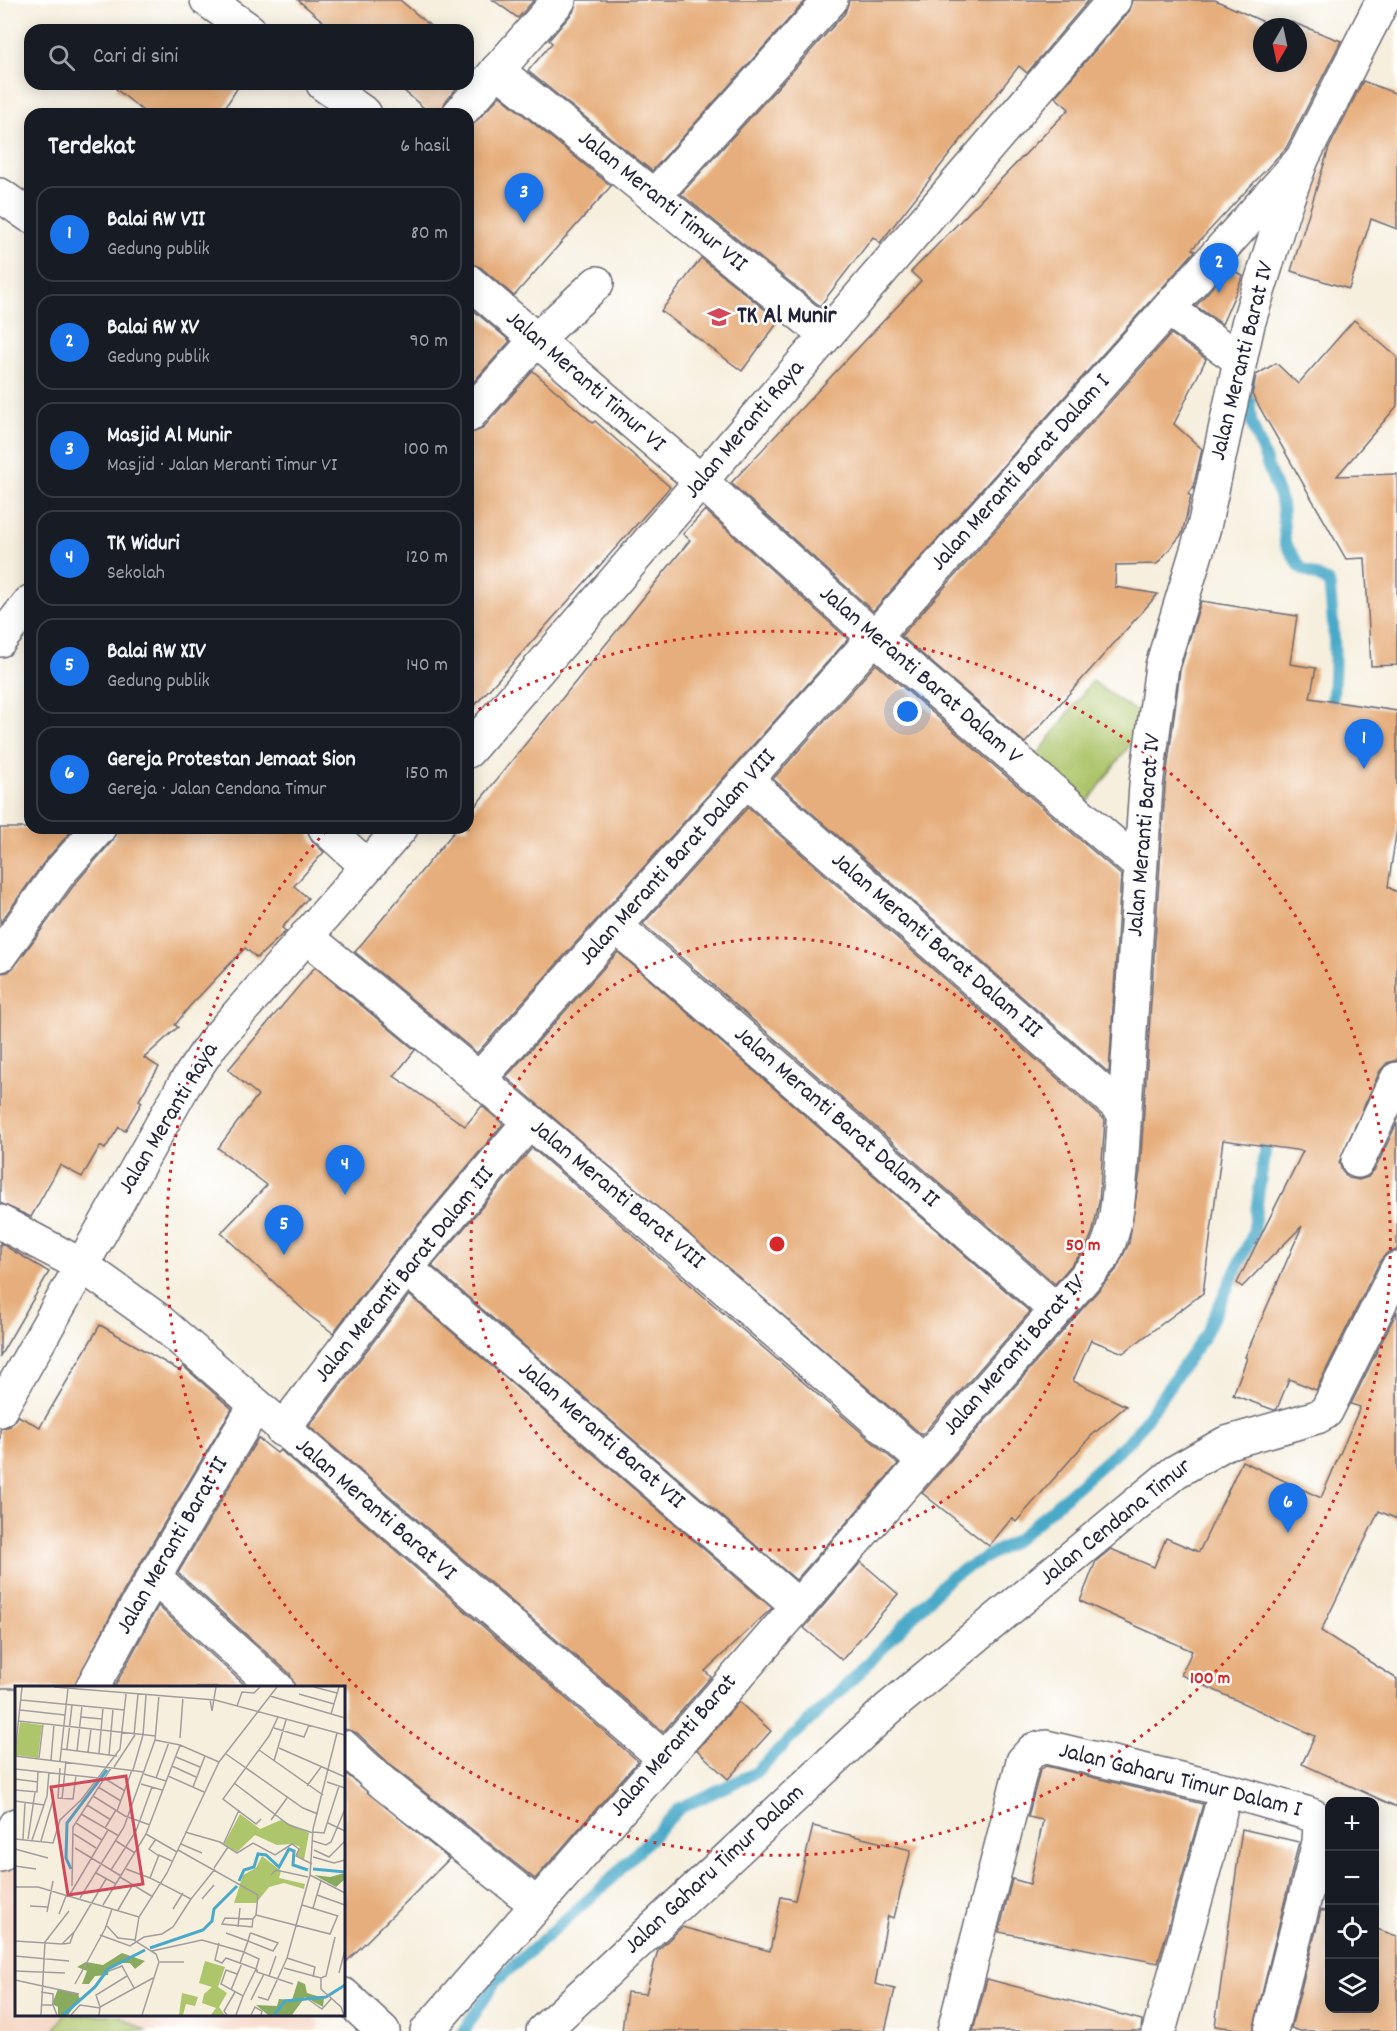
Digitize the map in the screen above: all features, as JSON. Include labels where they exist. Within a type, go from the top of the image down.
[{"type":"street","points":[[207,0],[241,24]]},
{"type":"street","points":[[464,108],[560,0]]},
{"type":"street","points":[[654,196],[831,0]]},
{"type":"street","name":"Jalan Meranti Raya","points":[[474,744],[702,482],[825,334],[1114,0]]},
{"type":"street","name":"Jalan Meranti Barat Dalam I","points":[[874,638],[1302,159],[1383,0]]},
{"type":"street","name":"Jalan Meranti Timur VII","points":[[497,70],[825,334]]},
{"type":"street","points":[[331,90],[357,108]]},
{"type":"street","name":"Jalan Meranti Barat IV","points":[[923,1461],[1102,1258],[1112,1236],[1121,1170],[1146,785],[1162,666],[1204,527],[1240,360],[1280,218],[1302,159]]},
{"type":"street","points":[[0,195],[24,212]]},
{"type":"street","points":[[474,409],[536,340],[597,283]]},
{"type":"street","name":"Jalan Meranti Timur VI","points":[[474,286],[702,482]]},
{"type":"street","points":[[1168,309],[1240,360]]},
{"type":"street","name":"Jalan Meranti Barat Dalam V","points":[[702,482],[874,638],[1140,866]]},
{"type":"street","points":[[0,639],[24,609]]},
{"type":"street","name":"Jalan Meranti Barat Dalam VIII","points":[[480,1078],[874,638]]},
{"type":"street","name":"Jalan Meranti Barat Dalam III","points":[[747,781],[1124,1111]]},
{"type":"street","points":[[0,955],[59,873],[94,834]]},
{"type":"street","points":[[332,834],[367,866]]},
{"type":"street","name":"Jalan Meranti Raya","points":[[0,1410],[184,1085],[212,1044],[395,834]]},
{"type":"street","name":"Jalan Meranti Barat Dalam II","points":[[616,927],[1056,1310]]},
{"type":"street","name":"Jalan Meranti Barat VIII","points":[[306,936],[480,1078],[712,1275],[923,1461]]},
{"type":"street","points":[[1358,1161],[1397,1079]]},
{"type":"street","name":"Jalan Meranti Barat Dalam III","points":[[282,1430],[406,1268],[530,1121]]},
{"type":"street","name":"Jalan Meranti Barat VI","points":[[0,1222],[83,1266],[157,1319],[282,1430],[664,1758]]},
{"type":"street","name":"Jalan Meranti Barat VII","points":[[406,1268],[797,1605]]},
{"type":"street","name":"Jalan Cendana Timur","points":[[888,1709],[1175,1472],[1226,1443],[1317,1418],[1326,1412],[1397,1269]]},
{"type":"street","name":"Jalan Meranti Barat II","points":[[93,1686],[154,1577],[255,1406]]},
{"type":"street","name":"Jalan Meranti Barat","points":[[427,2031],[923,1461]]},
{"type":"street","points":[[154,1577],[275,1686]]},
{"type":"street","name":"Jalan Gaharu Timur Dalam","points":[[543,2031],[888,1709]]},
{"type":"street","name":"Jalan Gaharu Timur Dalam I","points":[[954,2031],[1023,1761],[1033,1750],[1046,1747],[1226,1790],[1314,1816],[1320,1824],[1319,1842],[1271,2031]]},
{"type":"street","points":[[345,1748],[383,1783],[536,1904]]},
{"type":"street","points":[[1159,2031],[1226,1790]]},
{"type":"street","points":[[345,1996],[383,2031]]},
{"type":"shaded area","points":[[15,1849],[15,2016],[309,2016],[321,2023],[316,2031],[0,2031],[0,1869]]},
{"type":"green space","points":[[1092,681],[1148,720],[1087,803],[1032,762]]},
{"type":"green space","points":[[63,2016],[121,2016],[146,2031],[54,2031]]},
{"type":"building","points":[[298,0],[400,0],[428,24],[326,24]]},
{"type":"building","points":[[493,0],[534,0],[518,18]]},
{"type":"building","points":[[577,0],[806,0],[652,171],[528,71],[552,43],[549,40],[573,12]]},
{"type":"building","points":[[849,0],[1089,0],[1027,73],[1019,66],[880,243],[873,237],[820,306],[681,194],[845,13]]},
{"type":"building","points":[[1132,0],[1215,0],[1255,18],[1253,18],[1253,72],[1307,72],[1307,28],[1341,41],[1286,148],[1192,249],[1195,251],[873,611],[731,483],[921,281],[911,272],[1069,109],[1055,97],[1128,12]]},
{"type":"building","points":[[1363,81],[1397,94],[1397,229],[1371,219],[1349,289],[1291,271],[1329,148]]},
{"type":"building","points":[[117,90],[236,90],[225,108],[140,108]]},
{"type":"building","points":[[403,90],[455,90],[443,108],[424,108]]},
{"type":"building","points":[[500,96],[611,186],[514,296],[480,267],[474,265],[474,124]]},
{"type":"building","name":"TK Al Munir","points":[[701,258],[779,321],[742,371],[661,311]]},
{"type":"building","points":[[1229,268],[1243,276],[1222,324],[1196,306]]},
{"type":"building","points":[[474,311],[510,341],[474,381]]},
{"type":"building","points":[[1354,320],[1397,357],[1397,406],[1337,476],[1397,474],[1397,665],[1371,666],[1365,558],[1346,559],[1252,394],[1256,375],[1276,363],[1298,384]]},
{"type":"building","points":[[1171,334],[1206,359],[1174,424],[1202,449],[1193,488],[1188,494],[1191,496],[1182,534],[1157,564],[1116,565],[1115,587],[1158,594],[1025,743],[901,636]]},
{"type":"building","points":[[533,371],[593,423],[595,421],[670,487],[474,706],[474,432],[482,429]]},
{"type":"building","points":[[705,510],[848,639],[477,1053],[355,952],[452,834],[474,834],[474,808],[690,540],[683,534]]},
{"type":"building","points":[[1201,601],[1297,616],[1290,664],[1316,668],[1310,698],[1397,711],[1397,828],[1388,887],[1397,892],[1397,1060],[1387,1063],[1380,1071],[1339,1162],[1342,1171],[1349,1178],[1359,1180],[1368,1177],[1375,1169],[1397,1123],[1397,1250],[1387,1253],[1380,1261],[1316,1390],[1289,1379],[1277,1409],[1274,1410],[1233,1395],[1247,1358],[1245,1357],[1302,1226],[1242,1287],[1237,1283],[1303,1151],[1223,1140],[1203,1293],[1123,1353],[1091,1340],[1073,1381],[1126,1406],[1091,1436],[1016,1522],[1012,1518],[989,1546],[922,1493],[1116,1270],[1129,1243],[1140,1171],[1165,787],[1180,670]]},
{"type":"building","points":[[876,664],[1121,875],[1109,1073],[773,779]]},
{"type":"building","points":[[748,807],[1105,1120],[1099,1202],[1093,1231],[1086,1248],[1055,1284],[643,924]]},
{"type":"building","points":[[0,828],[24,828],[24,834],[69,834],[44,862],[0,923]]},
{"type":"building","points":[[115,834],[309,834],[312,841],[324,852],[294,886],[308,898],[282,928],[286,931],[257,958],[245,948],[189,1007],[175,1025],[178,1027],[144,1058],[159,1067],[139,1100],[142,1102],[125,1131],[119,1127],[105,1149],[100,1146],[82,1177],[60,1165],[31,1217],[0,1203],[0,973],[8,972],[15,966],[74,885],[113,840]]},
{"type":"building","points":[[618,952],[1030,1312],[922,1435],[506,1077]]},
{"type":"building","points":[[315,967],[415,1050],[394,1076],[465,1126],[482,1106],[503,1124],[392,1256],[333,1333],[310,1316],[221,1233],[267,1185],[218,1148],[258,1095],[228,1070]]},
{"type":"building","points":[[532,1148],[898,1464],[796,1580],[432,1266]]},
{"type":"building","points":[[0,1243],[49,1272],[0,1356]]},
{"type":"building","points":[[409,1295],[772,1608],[705,1671],[711,1677],[663,1732],[309,1426]]},
{"type":"building","points":[[1397,1311],[1397,1519],[1379,1511],[1321,1631],[1397,1679],[1397,1807],[1302,1764],[1315,1736],[1181,1675],[1192,1651],[1080,1601],[1096,1561],[1111,1549],[1154,1567],[1166,1538],[1199,1552],[1242,1461],[1321,1498],[1360,1407],[1351,1404]]},
{"type":"building","points":[[100,1325],[180,1371],[183,1366],[232,1409],[122,1594],[74,1686],[0,1688],[0,1429],[10,1426],[18,1416],[40,1427]]},
{"type":"building","points":[[258,1438],[277,1453],[280,1450],[638,1761],[535,1879],[395,1769],[357,1733],[345,1729],[345,1686],[294,1686],[290,1674],[178,1573]]},
{"type":"building","points":[[861,1562],[898,1594],[842,1660],[804,1628]]},
{"type":"building","points":[[158,1606],[246,1686],[115,1686]]},
{"type":"building","points":[[739,1702],[771,1731],[728,1779],[697,1750]]},
{"type":"building","points":[[1046,1766],[1203,1804],[1158,1963],[999,1932],[1012,1879],[1030,1884],[1043,1820],[1028,1817],[1040,1770]]},
{"type":"building","points":[[345,1773],[449,1859],[345,1963]]},
{"type":"building","points":[[813,1826],[911,1850],[894,1918],[888,1916],[875,1984],[895,1989],[885,2031],[622,2031],[627,1992],[646,1994],[658,1950],[682,1927],[770,1951],[781,1897],[795,1900]]},
{"type":"building","points":[[1242,1829],[1299,1842],[1253,2031],[1215,2026]]},
{"type":"building","points":[[1321,1910],[1325,1912],[1325,2013],[1379,2013],[1379,1930],[1397,1936],[1397,2031],[1300,2031],[1291,2028]]},
{"type":"building","points":[[987,1979],[1142,2020],[1141,2031],[973,2031]]},
{"type":"waterway","points":[[1248,381],[1251,421],[1282,504],[1285,543],[1301,568],[1329,582],[1335,665],[1330,715]]},
{"type":"waterway","points":[[464,2031],[495,1982],[608,1882],[680,1808],[755,1773],[858,1674],[950,1577],[1018,1539],[1134,1436],[1205,1335],[1253,1234],[1264,1154],[1264,1131]]},
{"type":"place","name":"Masjid Al Munir","points":[[524,223]]},
{"type":"place","name":"Balai RW XV","points":[[1219,293]]},
{"type":"place","name":"TK Al Munir","points":[[719,317]]},
{"type":"place","name":"Balai RW VII","points":[[1364,769]]},
{"type":"place","name":"TK Widuri","points":[[345,1195]]},
{"type":"place","name":"Balai RW XIV","points":[[284,1255]]},
{"type":"place","name":"Gereja Protestan Jemaat Sion","points":[[1288,1533]]}]
